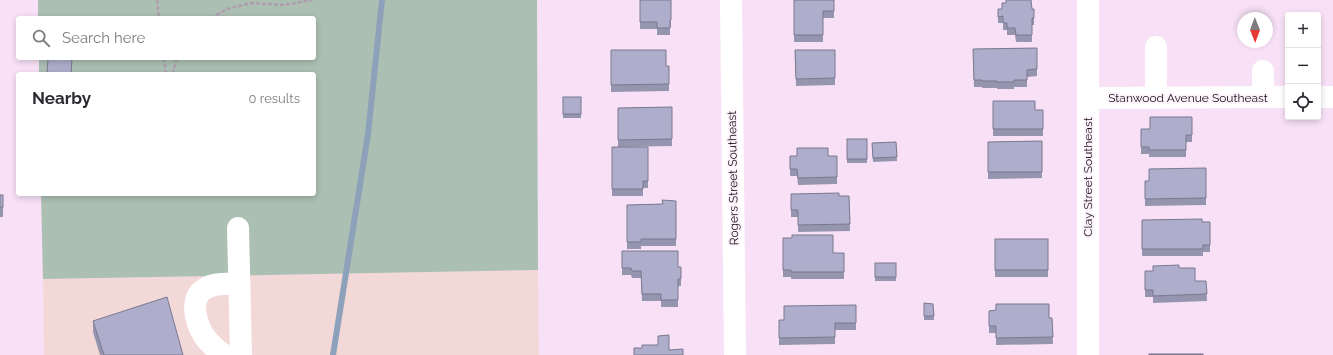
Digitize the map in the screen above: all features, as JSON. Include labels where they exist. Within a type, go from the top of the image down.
[{"type":"street","name":"Rogers Street Southeast","points":[[731,0],[735,355]]},
{"type":"street","name":"Clay Street Southeast","points":[[1088,0],[1088,355]]},
{"type":"street","points":[[1156,47],[1156,98]]},
{"type":"street","points":[[1263,71],[1263,97]]},
{"type":"street","name":"Stanwood Avenue Southeast","points":[[1088,98],[1285,97]]},
{"type":"street","points":[[1321,97],[1333,97]]},
{"type":"street","points":[[238,228],[240,355]]},
{"type":"street","points":[[224,355],[204,336],[197,321],[195,306],[198,295],[205,288],[220,284],[239,283]]},
{"type":"path","points":[[157,0],[159,16]]},
{"type":"path","points":[[215,16],[227,9],[251,3],[284,5],[312,0]]},
{"type":"path","points":[[164,60],[166,72]]},
{"type":"path","points":[[173,72],[177,60]]},
{"type":"shaded area","points":[[538,270],[539,355],[44,355],[43,279]]},
{"type":"green space","points":[[38,0],[537,0],[538,270],[43,279],[41,196],[316,196],[316,72],[39,72],[39,60],[316,60],[316,16],[38,16]]},
{"type":"building","points":[[640,0],[671,0],[670,28],[657,28],[657,22],[640,22]]},
{"type":"building","points":[[794,0],[834,0],[834,11],[823,11],[823,35],[794,35]]},
{"type":"building","points":[[1006,0],[1031,0],[1032,9],[1034,9],[1034,18],[1032,18],[1032,35],[1016,35],[1015,28],[1007,28],[1007,23],[1003,23],[1003,16],[998,17],[998,9],[1002,9],[1002,3],[1006,3]]},
{"type":"building","points":[[1037,48],[1037,69],[1027,70],[1027,80],[997,82],[974,80],[973,49]]},
{"type":"building","points":[[611,50],[666,50],[666,66],[669,66],[669,84],[611,85]]},
{"type":"building","points":[[795,50],[835,50],[835,78],[796,79]]},
{"type":"building","points":[[48,60],[72,60],[71,72],[47,72]]},
{"type":"building","points":[[563,97],[581,97],[581,114],[563,114]]},
{"type":"building","points":[[993,101],[1035,101],[1035,110],[1043,110],[1043,129],[993,129]]},
{"type":"building","points":[[672,107],[672,139],[618,140],[618,108]]},
{"type":"building","points":[[1150,117],[1192,117],[1192,135],[1186,135],[1186,150],[1149,150],[1149,147],[1141,147],[1141,129],[1150,129]]},
{"type":"building","points":[[847,139],[867,139],[867,159],[847,159]]},
{"type":"building","points":[[1042,141],[1042,172],[988,172],[988,142]]},
{"type":"building","points":[[896,142],[897,157],[873,158],[872,143]]},
{"type":"building","points":[[612,147],[648,147],[648,181],[643,181],[643,189],[612,189]]},
{"type":"building","points":[[797,148],[828,148],[828,156],[837,156],[837,177],[798,178],[797,169],[790,169],[790,156],[797,156]]},
{"type":"building","points":[[1206,168],[1206,198],[1145,199],[1145,181],[1149,181],[1149,169]]},
{"type":"building","points":[[839,193],[839,196],[849,196],[850,224],[798,225],[798,210],[791,210],[791,194]]},
{"type":"building","points":[[0,195],[3,195],[3,207],[0,207]]},
{"type":"building","points":[[662,200],[676,201],[676,239],[641,239],[641,242],[627,242],[627,205],[663,204]]},
{"type":"building","points":[[1202,219],[1202,222],[1210,222],[1210,245],[1203,245],[1203,249],[1142,249],[1142,220]]},
{"type":"building","points":[[792,235],[833,235],[833,253],[844,253],[844,272],[791,272],[791,270],[783,270],[783,238],[792,238]]},
{"type":"building","points":[[995,239],[1048,239],[1048,270],[995,270]]},
{"type":"building","points":[[622,251],[678,251],[678,267],[681,267],[681,279],[678,279],[678,300],[661,300],[661,294],[642,294],[641,271],[632,271],[631,268],[622,268]]},
{"type":"building","points":[[875,263],[896,263],[896,277],[875,277]]},
{"type":"building","points":[[1179,265],[1179,268],[1195,268],[1195,281],[1206,281],[1207,294],[1153,296],[1153,290],[1145,290],[1145,271],[1153,271],[1153,266]]},
{"type":"building","points":[[167,297],[183,355],[104,355],[93,321]]},
{"type":"building","points":[[924,303],[933,304],[934,316],[924,316]]},
{"type":"building","points":[[996,304],[1049,304],[1049,318],[1052,318],[1053,337],[996,338],[996,326],[989,326],[989,311],[996,310]]},
{"type":"building","points":[[856,305],[856,323],[835,323],[835,337],[779,338],[779,320],[784,320],[784,306]]},
{"type":"building","points":[[669,335],[669,350],[683,349],[683,355],[634,355],[634,348],[642,348],[642,345],[658,345],[658,336]]},
{"type":"building","points":[[1203,354],[1203,355],[1149,355]]},
{"type":"waterway","points":[[333,355],[368,134],[382,0]]}]
